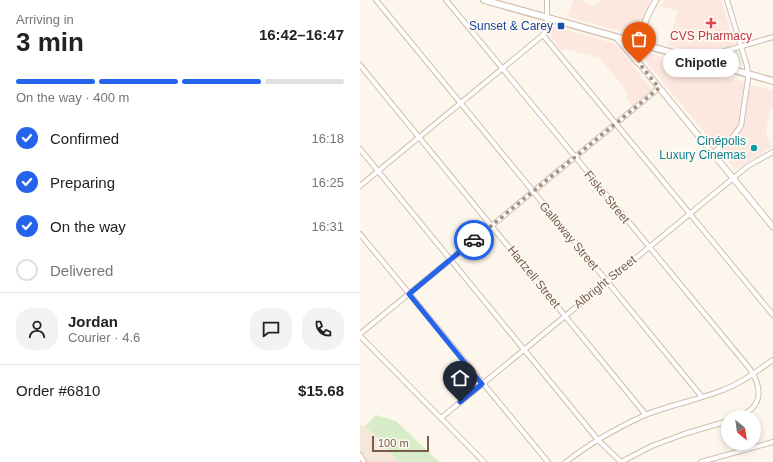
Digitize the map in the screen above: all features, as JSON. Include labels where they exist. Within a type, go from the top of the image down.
[{"type":"main road","points":[[484,0],[773,81]]},
{"type":"street","name":"Galloway Street","points":[[376,0],[702,397]]},
{"type":"street","name":"Fiske Street","points":[[446,0],[501,69],[753,374]]},
{"type":"street","points":[[360,186],[543,35],[548,18],[547,0]]},
{"type":"street","points":[[639,63],[636,57],[639,43],[648,15],[656,0]]},
{"type":"street","points":[[714,153],[731,139],[740,128],[745,103],[748,75],[727,0]]},
{"type":"street","points":[[543,35],[773,315]]},
{"type":"street","points":[[616,37],[714,153],[773,227]]},
{"type":"street","points":[[702,61],[708,56],[773,37]]},
{"type":"street","name":"Hartzell Street","points":[[360,64],[646,415]]},
{"type":"street","points":[[484,462],[360,335],[659,88]]},
{"type":"street","points":[[360,149],[598,440],[621,462],[652,446],[684,434],[721,423]]},
{"type":"street","name":"Albright Street","points":[[441,418],[690,213],[756,161],[773,152]]},
{"type":"street","points":[[360,234],[482,384],[548,462]]},
{"type":"street","points":[[566,462],[598,440],[646,415],[724,390],[753,374],[773,360]]},
{"type":"street","points":[[751,410],[758,398],[758,385],[753,374]]},
{"type":"street","points":[[701,462],[773,442]]},
{"type":"street","points":[[360,456],[364,462]]},
{"type":"shaded area","points":[[573,0],[580,0],[590,4],[593,7],[601,0],[651,0],[637,31],[632,34],[568,17]]},
{"type":"shaded area","points":[[665,0],[721,0],[735,44],[702,55],[668,45],[678,11],[660,6]]},
{"type":"shaded area","points":[[552,26],[616,44],[652,89],[632,106],[625,97],[629,94],[600,58],[565,49],[562,51],[550,36]]},
{"type":"shaded area","points":[[645,52],[773,91],[773,109],[770,108],[766,132],[771,147],[737,169],[734,168],[642,56]]},
{"type":"shaded area","points":[[360,424],[365,426],[385,447],[390,448],[398,462],[360,462]]},
{"type":"green space","points":[[737,50],[741,61],[739,64],[721,60],[720,55]]},
{"type":"green space","points":[[376,415],[396,421],[439,462],[398,462],[387,448],[365,426]]},
{"type":"way so far","points":[[474,240],[659,88],[639,63]]},
{"type":"place","name":"CVS Pharmacy","points":[[711,23]]},
{"type":"place","name":"Sunset & Carey","points":[[561,26]]},
{"type":"place","name":"Chipotle","points":[[639,63]]},
{"type":"place","name":"Cinépolis Luxury Cinemas","points":[[754,148]]},
{"type":"route","points":[[460,402],[482,384],[409,294],[474,240]]}]
